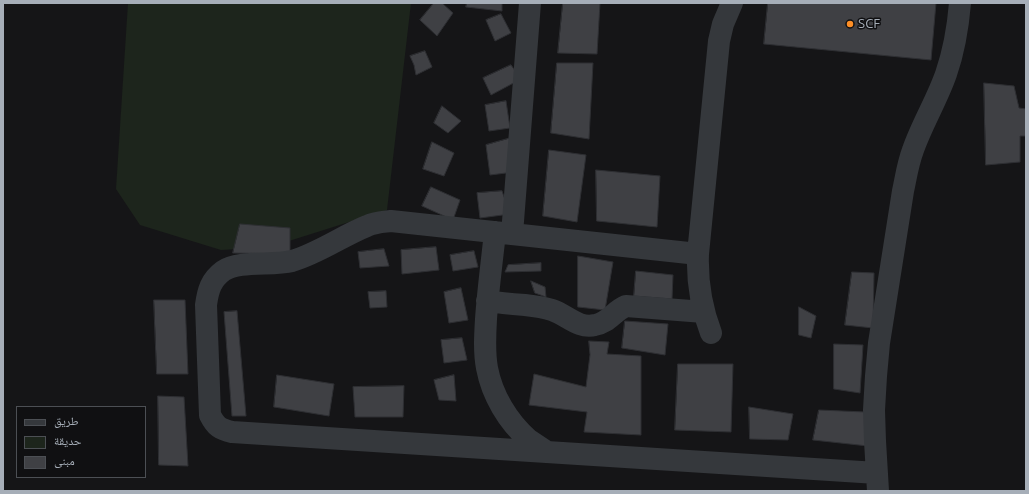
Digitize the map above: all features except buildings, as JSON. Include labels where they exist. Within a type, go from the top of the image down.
[{"type":"lane","points":[[530,3],[504,233],[487,302],[484,348],[487,369],[493,389],[502,408],[515,425],[530,440],[547,452]]},
{"type":"lane","points":[[711,333],[704,312],[698,284],[698,254],[719,41],[723,24],[732,3]]},
{"type":"lane","points":[[698,254],[392,221],[368,225],[302,258],[279,263],[237,265],[224,270],[214,280],[208,292],[206,305],[210,415],[215,424],[222,430],[232,432],[547,452],[878,482],[875,418],[876,376],[879,343],[903,191],[912,150],[939,94],[949,67],[957,33],[960,3]]},
{"type":"lane","points":[[487,302],[543,307],[562,314],[578,324],[585,326],[601,324],[608,320],[617,311],[626,306],[704,312]]},
{"type":"green space","points":[[128,3],[411,3],[387,210],[270,247],[221,250],[140,225],[116,189]]},
{"type":"place","name":"SCF","points":[[850,24]]}]
